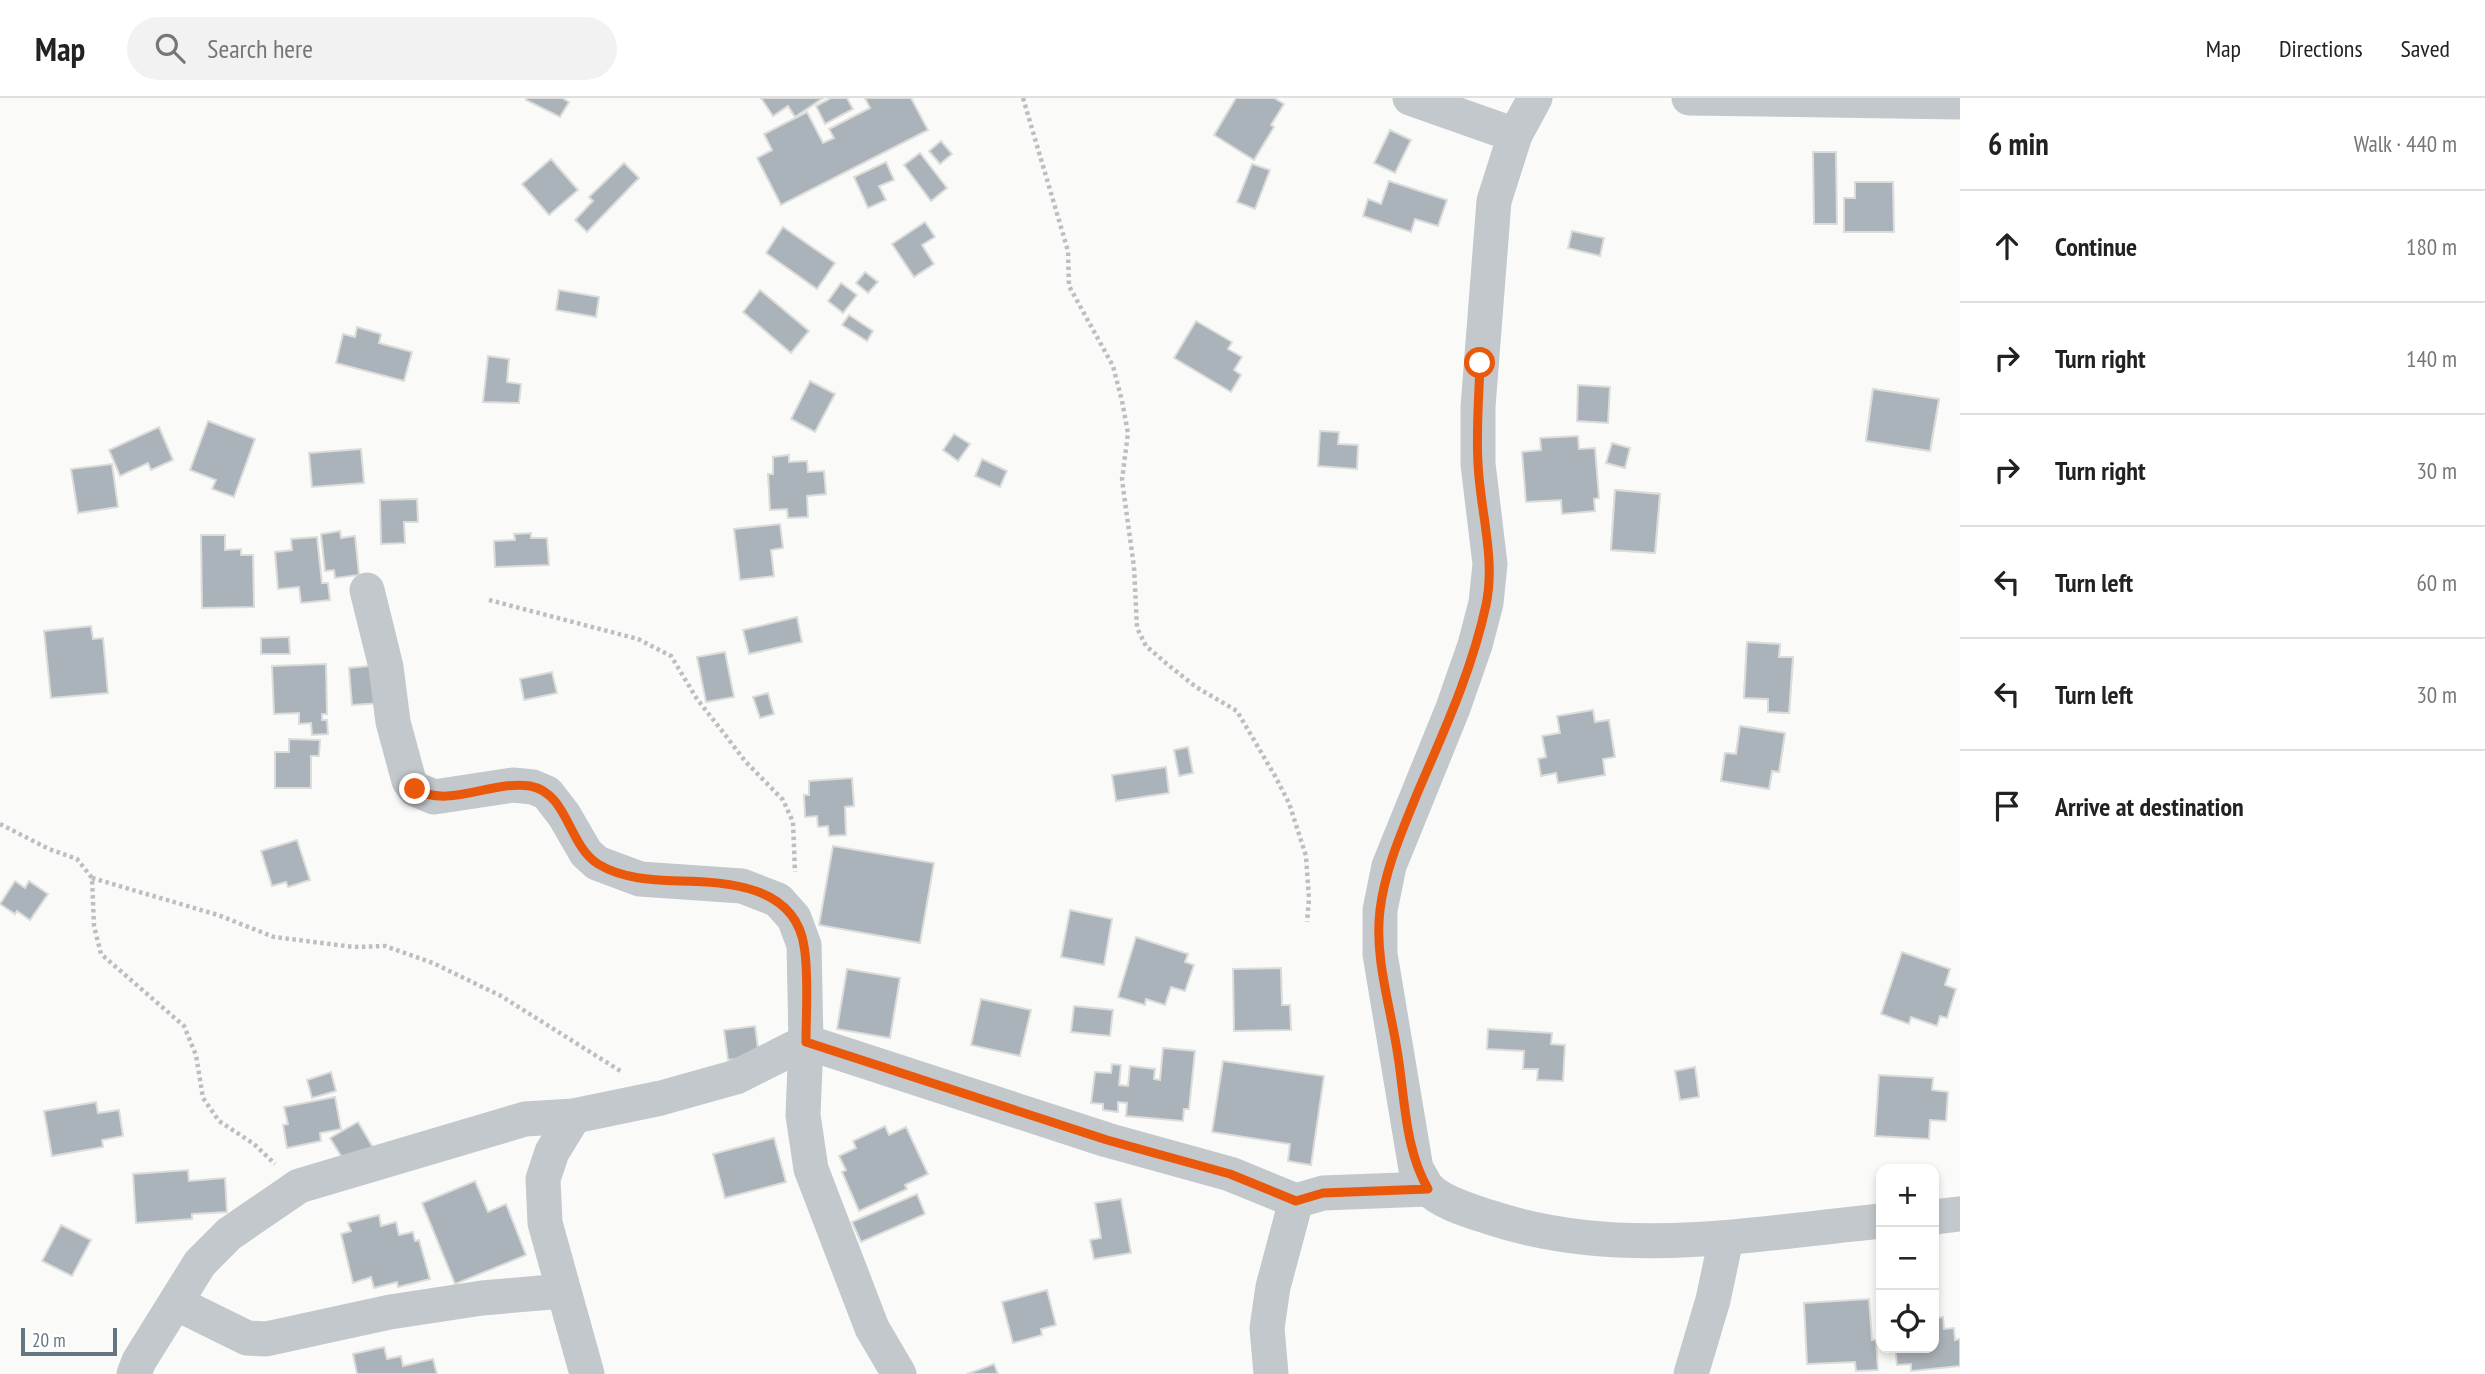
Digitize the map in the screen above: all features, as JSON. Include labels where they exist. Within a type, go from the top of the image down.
[{"type":"street","points":[[1410,98],[1515,135]]},
{"type":"street","points":[[1535,98],[1515,135],[1494,201],[1480,363],[1478,464],[1490,564],[1486,603],[1453,708],[1389,866],[1380,911],[1380,954],[1416,1168],[1428,1189],[1457,1207],[1517,1227],[1576,1238],[1651,1241],[1726,1239],[1876,1223]]},
{"type":"street","points":[[1689,98],[1960,102]]},
{"type":"street","points":[[367,590],[386,667],[393,722],[409,781],[415,789],[434,797],[513,785],[533,787],[547,793],[565,816],[586,853],[597,863],[640,879],[742,886],[778,900],[794,918],[804,945],[806,1042],[803,1115],[811,1170],[872,1328],[899,1374]]},
{"type":"street","points":[[134,1374],[139,1361],[200,1263],[229,1234],[299,1186],[338,1177],[524,1119],[574,1116],[661,1098],[736,1077],[806,1042],[1107,1140],[1230,1174],[1296,1201],[1323,1193],[1428,1189]]},
{"type":"street","points":[[574,1116],[552,1152],[543,1179],[545,1223],[563,1291],[578,1332],[587,1374]]},
{"type":"street","points":[[1271,1374],[1267,1328],[1269,1314],[1273,1287],[1296,1201]]},
{"type":"street","points":[[1939,1216],[1960,1214]]},
{"type":"street","points":[[1691,1374],[1713,1300],[1726,1239]]},
{"type":"street","points":[[176,1303],[247,1338],[266,1339],[403,1310],[482,1298],[563,1291]]},
{"type":"path","points":[[1023,98],[1068,251],[1069,286],[1113,366],[1122,401],[1128,433],[1122,480],[1135,567],[1137,628],[1146,646],[1167,664],[1196,687],[1237,711],[1275,776],[1289,803],[1306,856],[1309,899],[1307,922]]},
{"type":"path","points":[[489,600],[638,639],[671,656],[697,699],[746,761],[783,800],[793,822],[796,850],[794,918]]},
{"type":"path","points":[[0,824],[49,849],[76,859],[92,878],[218,915],[274,937],[354,947],[385,946],[433,962],[501,996],[661,1098]]},
{"type":"path","points":[[92,878],[94,926],[101,954],[184,1026],[196,1055],[203,1098],[219,1121],[254,1144],[299,1186]]},
{"type":"building","points":[[562,98],[569,102],[560,117],[526,100]]},
{"type":"building","points":[[761,98],[823,98],[795,117],[788,106],[773,116]]},
{"type":"building","points":[[831,98],[847,98],[853,109],[825,124],[816,106]]},
{"type":"building","points":[[865,98],[911,98],[928,130],[781,205],[757,158],[772,150],[764,134],[807,112],[823,143],[834,138],[829,129],[870,108]]},
{"type":"building","points":[[1236,98],[1274,98],[1284,104],[1254,160],[1214,135]]},
{"type":"building","points":[[1390,130],[1411,140],[1395,173],[1374,163]]},
{"type":"building","points":[[941,141],[952,154],[940,164],[929,151]]},
{"type":"building","points":[[1813,152],[1836,152],[1837,224],[1814,224]]},
{"type":"building","points":[[920,153],[947,188],[931,201],[904,165]]},
{"type":"building","points":[[551,159],[578,190],[549,215],[522,184]]},
{"type":"building","points":[[886,162],[894,180],[879,186],[886,200],[868,208],[854,177]]},
{"type":"building","points":[[624,163],[639,178],[587,232],[575,220],[593,201],[589,197]]},
{"type":"building","points":[[1252,164],[1270,170],[1255,209],[1237,202]]},
{"type":"building","points":[[1389,181],[1447,200],[1438,226],[1415,219],[1411,232],[1363,216],[1368,199],[1381,204]]},
{"type":"building","points":[[1855,182],[1893,182],[1894,232],[1844,232],[1844,198],[1855,198]]},
{"type":"building","points":[[925,222],[935,237],[922,245],[934,264],[914,277],[892,244]]},
{"type":"building","points":[[783,227],[835,263],[817,289],[766,253]]},
{"type":"building","points":[[1572,231],[1604,238],[1600,256],[1568,248]]},
{"type":"building","points":[[865,272],[878,282],[868,293],[856,283]]},
{"type":"building","points":[[841,283],[857,295],[843,313],[828,301]]},
{"type":"building","points":[[559,290],[599,297],[596,317],[556,310]]},
{"type":"building","points":[[760,290],[809,331],[791,353],[743,312]]},
{"type":"building","points":[[849,315],[873,331],[867,341],[842,325]]},
{"type":"building","points":[[1196,321],[1232,342],[1228,349],[1242,357],[1234,370],[1241,375],[1231,392],[1174,358]]},
{"type":"building","points":[[357,327],[381,334],[379,343],[412,352],[404,381],[336,363],[343,334],[355,337]]},
{"type":"building","points":[[488,356],[509,359],[507,382],[521,384],[519,403],[483,402]]},
{"type":"building","points":[[810,381],[835,394],[815,432],[791,419]]},
{"type":"building","points":[[1578,385],[1610,387],[1608,423],[1577,421]]},
{"type":"building","points":[[1873,389],[1939,399],[1930,451],[1866,441]]},
{"type":"building","points":[[1873,389],[1939,399],[1930,451],[1866,441]]},
{"type":"building","points":[[208,421],[255,439],[234,497],[212,489],[216,480],[190,470]]},
{"type":"building","points":[[159,427],[173,460],[151,470],[148,463],[120,476],[109,450]]},
{"type":"building","points":[[1320,431],[1339,432],[1338,444],[1358,445],[1357,469],[1318,466]]},
{"type":"building","points":[[954,434],[970,444],[958,461],[943,450]]},
{"type":"building","points":[[1578,436],[1579,449],[1595,448],[1599,498],[1594,499],[1595,511],[1562,514],[1561,500],[1526,502],[1522,452],[1541,450],[1540,438]]},
{"type":"building","points":[[1612,443],[1630,448],[1625,468],[1606,463]]},
{"type":"building","points":[[361,449],[364,483],[312,487],[309,453]]},
{"type":"building","points":[[789,455],[789,462],[807,461],[808,472],[824,471],[826,494],[807,496],[808,517],[788,518],[787,509],[770,510],[768,474],[773,474],[773,457]]},
{"type":"building","points":[[982,459],[1007,471],[1000,487],[975,476]]},
{"type":"building","points":[[112,464],[118,507],[78,513],[71,469]]},
{"type":"building","points":[[1615,490],[1660,494],[1655,553],[1611,550]]},
{"type":"building","points":[[1615,490],[1660,494],[1655,553],[1611,550]]},
{"type":"building","points":[[417,499],[418,522],[404,522],[405,543],[381,544],[380,500]]},
{"type":"building","points":[[780,524],[783,548],[771,550],[774,576],[740,580],[734,529]]},
{"type":"building","points":[[340,531],[341,538],[355,536],[359,575],[335,578],[334,570],[325,571],[321,534]]},
{"type":"building","points":[[531,533],[531,538],[547,538],[549,565],[495,567],[494,541],[515,540],[514,534]]},
{"type":"building","points":[[201,535],[225,535],[225,550],[241,549],[241,555],[253,555],[254,607],[202,608]]},
{"type":"building","points":[[317,537],[322,583],[328,583],[330,600],[301,603],[299,587],[278,589],[275,552],[292,550],[291,539]]},
{"type":"building","points":[[797,617],[802,642],[749,654],[743,630]]},
{"type":"building","points":[[91,626],[93,639],[103,638],[108,693],[51,698],[44,631]]},
{"type":"building","points":[[289,637],[290,654],[261,654],[261,638]]},
{"type":"building","points":[[1747,642],[1780,644],[1779,657],[1793,657],[1789,713],[1768,712],[1768,699],[1744,698]]},
{"type":"building","points":[[1747,642],[1780,644],[1779,657],[1793,657],[1789,713],[1768,712],[1768,699],[1744,698]]},
{"type":"building","points":[[725,652],[734,697],[706,702],[697,657]]},
{"type":"building","points":[[326,664],[327,714],[322,714],[322,720],[327,720],[328,734],[312,735],[311,723],[299,724],[299,713],[274,714],[272,666]]},
{"type":"building","points":[[379,665],[382,703],[352,705],[349,668]]},
{"type":"building","points":[[552,672],[557,693],[524,700],[520,679]]},
{"type":"building","points":[[768,693],[774,714],[760,718],[753,697]]},
{"type":"building","points":[[1593,710],[1595,722],[1609,720],[1615,757],[1603,759],[1605,775],[1558,783],[1556,773],[1541,776],[1538,759],[1546,757],[1542,736],[1560,733],[1557,716]]},
{"type":"building","points":[[1740,726],[1785,733],[1779,772],[1772,771],[1769,789],[1721,781],[1725,753],[1736,754]]},
{"type":"building","points":[[1740,726],[1785,733],[1779,772],[1772,771],[1769,789],[1721,781],[1725,753],[1736,754]]},
{"type":"building","points":[[289,739],[320,740],[319,756],[311,756],[311,788],[275,788],[275,752],[289,752]]},
{"type":"building","points":[[1188,747],[1193,773],[1179,776],[1174,750]]},
{"type":"building","points":[[1166,767],[1169,793],[1116,801],[1112,775]]},
{"type":"building","points":[[852,778],[854,806],[845,807],[846,835],[829,836],[828,826],[818,827],[817,816],[805,817],[804,795],[809,795],[809,781]]},
{"type":"building","points":[[297,840],[310,880],[288,887],[286,882],[272,886],[261,851]]},
{"type":"building","points":[[833,846],[934,863],[920,943],[819,925]]},
{"type":"building","points":[[15,881],[25,888],[29,881],[48,894],[30,920],[0,904]]},
{"type":"building","points":[[1070,910],[1112,919],[1104,965],[1061,957]]},
{"type":"building","points":[[1136,937],[1188,954],[1185,962],[1194,965],[1185,991],[1171,987],[1165,1005],[1146,999],[1145,1005],[1118,997]]},
{"type":"building","points":[[1902,952],[1950,969],[1945,985],[1956,989],[1947,1018],[1940,1016],[1937,1026],[1911,1017],[1909,1024],[1881,1014]]},
{"type":"building","points":[[1281,968],[1282,1005],[1290,1005],[1291,1030],[1234,1031],[1233,969]]},
{"type":"building","points":[[847,969],[900,978],[890,1038],[837,1029]]},
{"type":"building","points":[[981,999],[1031,1010],[1020,1056],[971,1045]]},
{"type":"building","points":[[1074,1006],[1113,1010],[1110,1036],[1071,1032]]},
{"type":"building","points":[[755,1026],[759,1056],[728,1060],[724,1030]]},
{"type":"building","points":[[1488,1029],[1552,1033],[1551,1044],[1565,1045],[1563,1081],[1537,1080],[1538,1069],[1523,1069],[1524,1051],[1487,1049]]},
{"type":"building","points":[[1163,1048],[1195,1051],[1189,1109],[1184,1109],[1183,1121],[1126,1116],[1127,1103],[1118,1102],[1118,1112],[1103,1110],[1103,1104],[1091,1103],[1095,1072],[1111,1073],[1112,1064],[1121,1065],[1119,1085],[1128,1086],[1130,1066],[1155,1069],[1154,1079],[1160,1080]]},
{"type":"building","points":[[1223,1061],[1324,1076],[1311,1165],[1288,1161],[1290,1144],[1212,1132]]},
{"type":"building","points":[[1695,1067],[1699,1097],[1680,1100],[1675,1071]]},
{"type":"building","points":[[331,1072],[336,1091],[312,1098],[307,1080]]},
{"type":"building","points":[[1879,1075],[1933,1078],[1932,1090],[1948,1092],[1946,1121],[1930,1120],[1929,1139],[1875,1136]]},
{"type":"building","points":[[335,1097],[341,1129],[320,1133],[321,1141],[287,1148],[283,1125],[288,1124],[284,1107]]},
{"type":"building","points":[[96,1102],[98,1113],[119,1110],[123,1136],[102,1140],[103,1147],[52,1156],[44,1111]]},
{"type":"building","points":[[358,1122],[375,1151],[343,1159],[330,1138]]},
{"type":"building","points":[[885,1126],[889,1135],[906,1127],[928,1174],[905,1185],[907,1189],[859,1211],[842,1172],[846,1170],[839,1156],[856,1148],[853,1141]]},
{"type":"building","points":[[774,1138],[786,1182],[725,1198],[713,1154]]},
{"type":"building","points":[[188,1170],[189,1181],[225,1178],[227,1212],[192,1214],[192,1219],[136,1223],[133,1174]]},
{"type":"building","points":[[475,1181],[488,1212],[506,1204],[526,1255],[455,1284],[422,1203]]},
{"type":"building","points":[[917,1194],[925,1214],[861,1242],[852,1222]]},
{"type":"building","points":[[1121,1199],[1131,1253],[1094,1259],[1090,1240],[1101,1238],[1095,1203]]},
{"type":"building","points":[[379,1215],[381,1226],[396,1222],[399,1235],[413,1232],[415,1241],[419,1240],[430,1279],[398,1287],[397,1282],[374,1288],[371,1277],[353,1283],[341,1234],[351,1231],[348,1223]]},
{"type":"building","points":[[61,1225],[91,1240],[72,1276],[42,1261]]},
{"type":"building","points":[[1047,1290],[1056,1325],[1041,1329],[1042,1335],[1013,1343],[1002,1302]]},
{"type":"building","points":[[1869,1299],[1872,1340],[1876,1340],[1878,1370],[1856,1371],[1855,1362],[1807,1364],[1804,1303]]},
{"type":"building","points":[[1939,1317],[1943,1317],[1944,1329],[1954,1328],[1955,1340],[1960,1339],[1960,1366],[1911,1371],[1911,1364],[1897,1365],[1896,1353],[1939,1353]]},
{"type":"building","points":[[384,1347],[387,1359],[401,1356],[403,1366],[433,1359],[437,1374],[357,1374],[353,1354]]},
{"type":"building","points":[[994,1364],[998,1374],[967,1374]]},
{"type":"route","points":[[415,789],[434,797],[513,785],[533,787],[547,793],[565,816],[586,853],[597,863],[610,869],[640,879],[742,886],[778,900],[794,918],[804,945],[806,1042],[1107,1140],[1230,1174],[1296,1201],[1323,1193],[1428,1189],[1416,1168],[1410,1138],[1380,954],[1380,911],[1389,866],[1453,708],[1486,603],[1490,564],[1478,464],[1480,363]]}]
